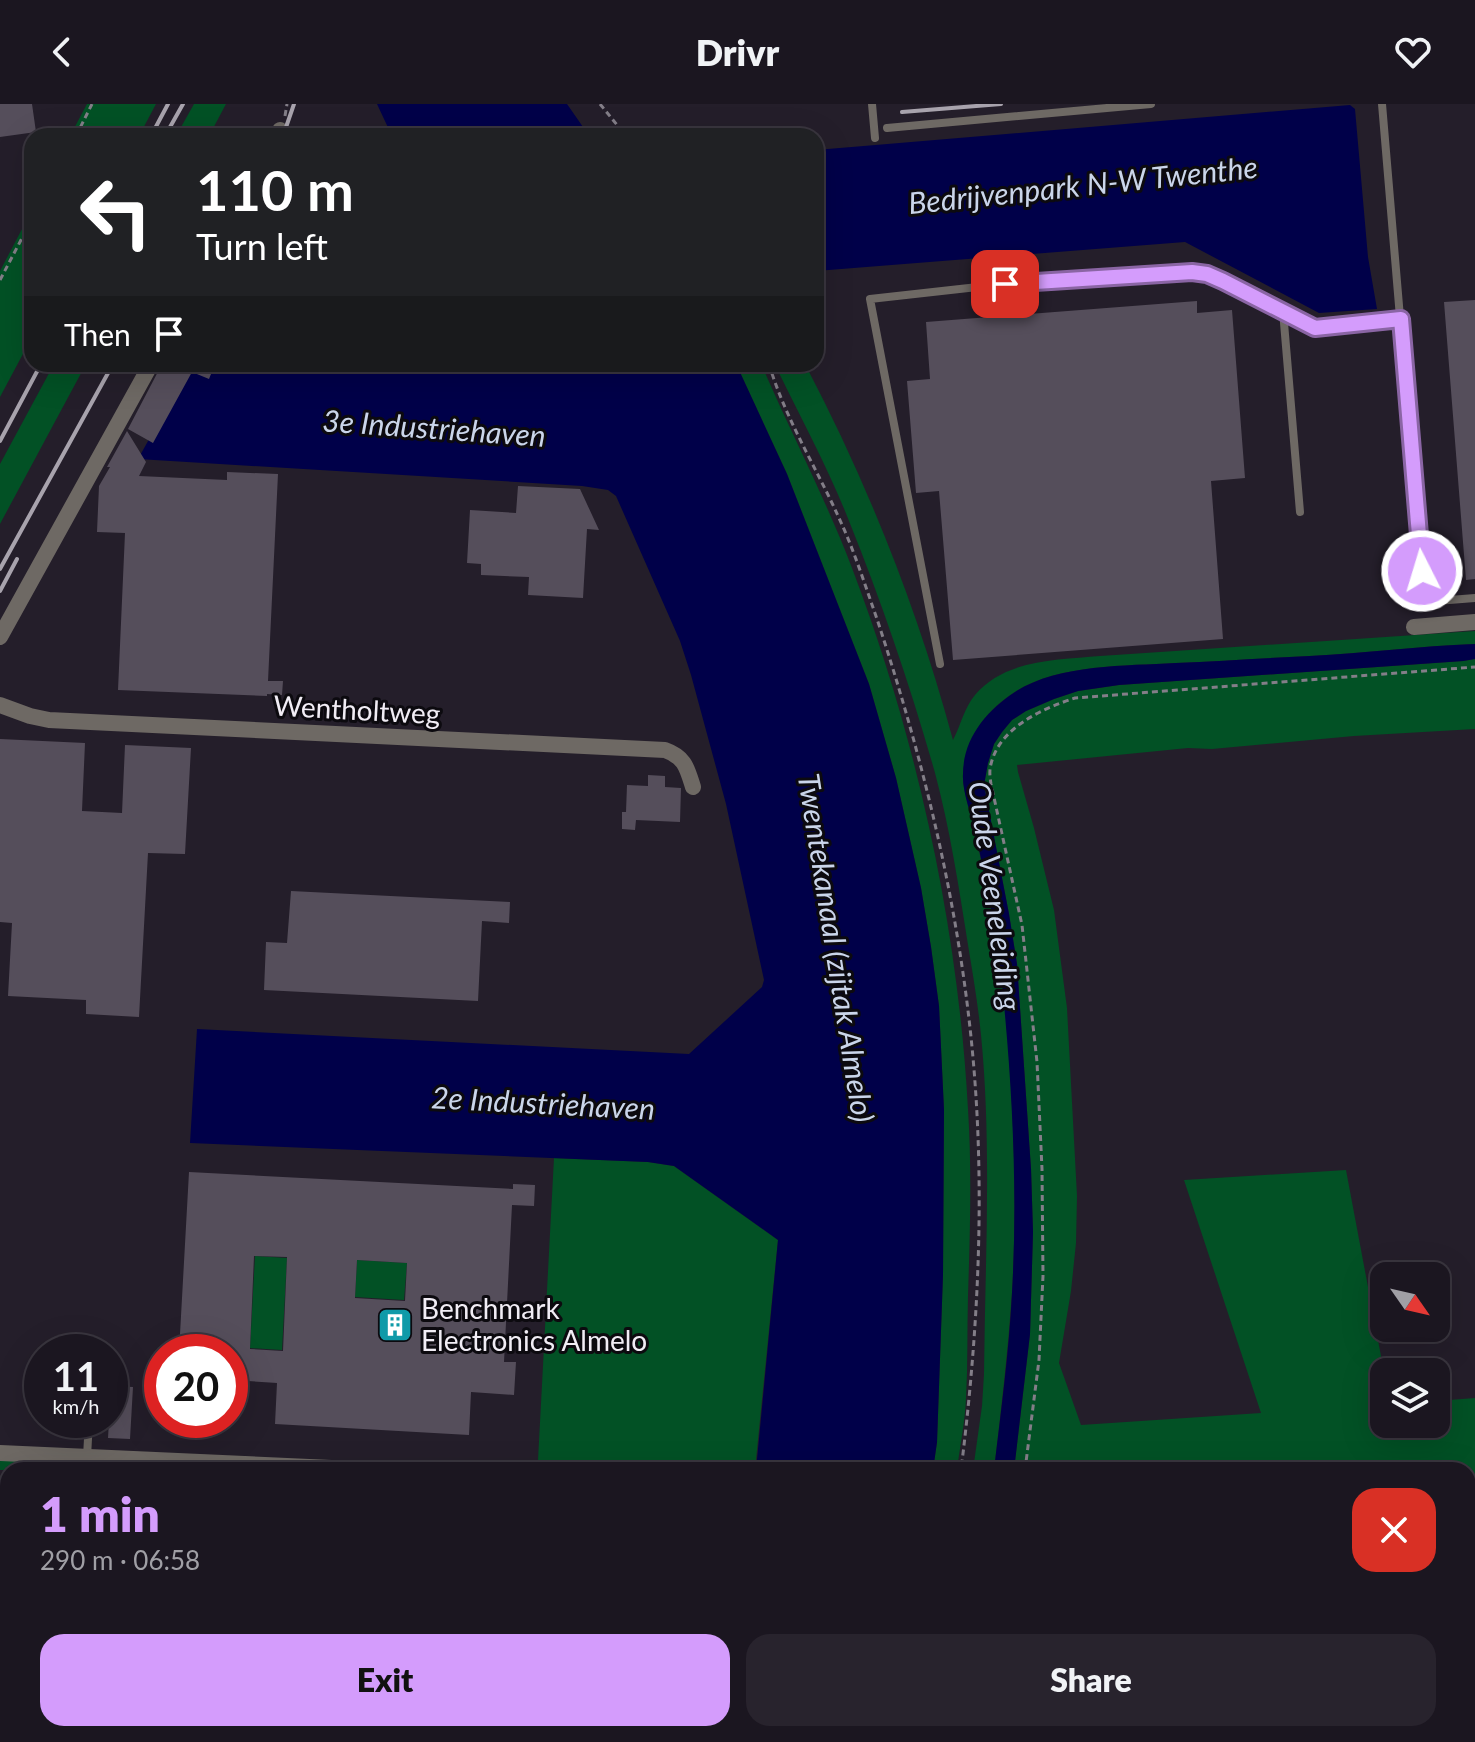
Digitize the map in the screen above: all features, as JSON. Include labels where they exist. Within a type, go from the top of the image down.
[{"type":"street","points":[[0,637],[147,372]]},
{"type":"street","points":[[1414,627],[1475,622]]},
{"type":"street","name":"Wentholtweg","points":[[0,705],[49,720],[665,750],[677,754],[687,768],[693,787]]},
{"type":"street","points":[[0,1453],[59,1462]]},
{"type":"street","points":[[70,1462],[87,1457],[121,1462]]},
{"type":"lane","points":[[872,104],[875,138]]},
{"type":"lane","points":[[887,128],[1151,104]]},
{"type":"lane","points":[[1382,104],[1424,602],[1475,598]]},
{"type":"lane","points":[[940,664],[870,299],[1032,281],[1192,272],[1223,281],[1309,326],[1322,329],[1401,319]]},
{"type":"lane","points":[[1283,311],[1300,512]]},
{"type":"lane","points":[[87,1457],[88,1438]]},
{"type":"path","points":[[80,128],[92,104]]},
{"type":"path","points":[[600,104],[620,128]]},
{"type":"path","points":[[0,280],[24,234]]},
{"type":"path","points":[[772,372],[778,392],[840,521],[876,618],[919,758],[950,897],[971,1038],[979,1178],[976,1333],[962,1462]]},
{"type":"path","points":[[1026,1462],[1039,1360],[1043,1276],[1042,1169],[1037,1062],[1022,925],[991,784],[990,766],[997,749],[1027,718],[1075,698],[1475,667]]},
{"type":"green space","points":[[87,104],[156,104],[143,128],[74,128]]},
{"type":"green space","points":[[194,104],[226,104],[213,128],[180,128]]},
{"type":"green space","points":[[24,225],[24,352],[0,397],[0,271]]},
{"type":"green space","points":[[50,372],[82,372],[0,524],[0,464]]},
{"type":"green space","points":[[740,372],[765,372],[852,568],[896,699],[931,834],[955,971],[968,1109],[970,1225],[967,1385],[958,1462],[934,1462],[943,1274],[944,1110],[939,1006],[921,888],[896,778],[869,684],[787,474]]},
{"type":"green space","points":[[809,372],[850,455],[890,548],[924,643],[953,740],[971,700],[987,683],[1001,674],[1033,664],[1100,656],[1475,631],[1475,644],[1072,671],[1032,683],[1015,692],[994,708],[978,727],[968,750],[963,781],[988,893],[1003,987],[1012,1101],[1014,1178],[1012,1293],[995,1462],[974,1462],[984,1374],[986,1119],[978,1012],[950,837],[926,741],[873,583],[816,446],[779,373]]},
{"type":"green space","points":[[1475,659],[1475,729],[1212,749],[1188,748],[1017,765],[1054,910],[1067,1008],[1077,1196],[1076,1243],[1059,1363],[1081,1425],[1261,1413],[1184,1180],[1346,1170],[1370,1298],[1370,1342],[1378,1342],[1381,1358],[1370,1358],[1370,1438],[1450,1438],[1450,1400],[1475,1398],[1475,1462],[1015,1462],[1030,1334],[1031,1169],[1017,964],[984,785],[994,744],[1012,720],[1026,711],[1078,691],[1119,685]]},
{"type":"green space","points":[[554,1158],[674,1166],[778,1240],[756,1462],[538,1460]]},
{"type":"green space","points":[[255,1256],[287,1258],[282,1350],[250,1348]]},
{"type":"green space","points":[[357,1260],[407,1263],[404,1300],[355,1297]]},
{"type":"green space","points":[[0,1458],[46,1462],[0,1462]]},
{"type":"water","points":[[377,104],[567,104],[584,128],[388,128]]},
{"type":"water","name":"Bedrijvenpark N-W Twenthe","points":[[1350,105],[1355,109],[1368,257],[1377,309],[1319,313],[1185,242],[824,270],[824,149]]},
{"type":"water","points":[[187,372],[740,372],[787,474],[869,684],[896,778],[921,888],[939,1006],[944,1110],[943,1274],[934,1462],[757,1462],[778,1240],[674,1166],[648,1162],[190,1143],[197,1029],[689,1054],[762,987],[764,980],[726,804],[691,675],[680,641],[616,496],[608,490],[582,486],[138,459]]},
{"type":"water","name":"Oude Veeneleiding","points":[[1475,644],[1475,659],[1119,685],[1078,691],[1026,711],[1012,720],[994,744],[984,785],[1017,964],[1033,1232],[1030,1334],[1015,1462],[995,1462],[1012,1293],[1013,1134],[999,956],[963,781],[964,761],[972,738],[986,717],[1015,692],[1051,676],[1072,671]]},
{"type":"building","points":[[0,104],[32,104],[35,128],[24,128],[24,134],[0,137]]},
{"type":"building","points":[[1475,300],[1475,579],[1466,580],[1444,302]]},
{"type":"building","points":[[1197,301],[1197,313],[1232,310],[1245,478],[1211,481],[1223,639],[953,660],[939,491],[916,493],[907,381],[930,379],[926,322]]},
{"type":"building","points":[[158,372],[192,372],[153,443],[128,429]]},
{"type":"building","points":[[192,372],[212,372],[209,379]]},
{"type":"building","points":[[127,431],[146,462],[139,476],[227,480],[227,472],[278,474],[268,681],[283,681],[282,695],[118,690],[125,533],[97,532],[99,486]]},
{"type":"building","points":[[518,486],[580,489],[599,530],[587,529],[583,598],[528,595],[529,577],[481,575],[481,564],[467,563],[470,510],[516,513]]},
{"type":"building","points":[[0,739],[85,743],[82,811],[122,813],[125,745],[191,748],[185,854],[148,853],[139,1017],[86,1014],[86,1000],[8,996],[12,923],[0,922]]},
{"type":"building","points":[[648,775],[665,776],[665,787],[681,788],[680,822],[636,820],[635,830],[622,829],[627,785],[648,786]]},
{"type":"building","points":[[291,891],[510,902],[509,923],[482,921],[478,1001],[264,990],[266,942],[287,943]]},
{"type":"building","name":"Benchmark Electronics Almelo","points":[[189,1172],[513,1189],[513,1184],[535,1185],[534,1206],[512,1205],[504,1362],[516,1362],[514,1395],[471,1392],[469,1435],[275,1424],[277,1383],[248,1381],[248,1334],[180,1334]],"holes":[[[254,1256],[287,1257],[283,1351],[250,1349]],[[357,1260],[407,1263],[405,1301],[355,1298]]]},
{"type":"building","points":[[128,1387],[133,1387],[130,1439],[108,1438],[128,1438]]},
{"type":"railway","points":[[155,128],[168,104]]},
{"type":"railway","points":[[170,128],[183,104]]},
{"type":"railway","points":[[286,128],[294,104]]},
{"type":"railway","points":[[902,112],[1001,104]]},
{"type":"railway","points":[[0,441],[37,372]]},
{"type":"railway","points":[[0,569],[109,372]]},
{"type":"railway","points":[[0,591],[17,559]]},
{"type":"place","name":"Benchmark Electronics Almelo","points":[[395,1325]]},
{"type":"route","points":[[1005,284],[1192,272],[1223,281],[1315,328],[1401,319],[1422,571]]},
{"type":"water label","name":"3e Industriehaven","points":[[434,429]]},
{"type":"water label","name":"Twentekanaal (zijtak Almelo)","points":[[835,948]]},
{"type":"water label","name":"2e Industriehaven","points":[[543,1104]]}]
